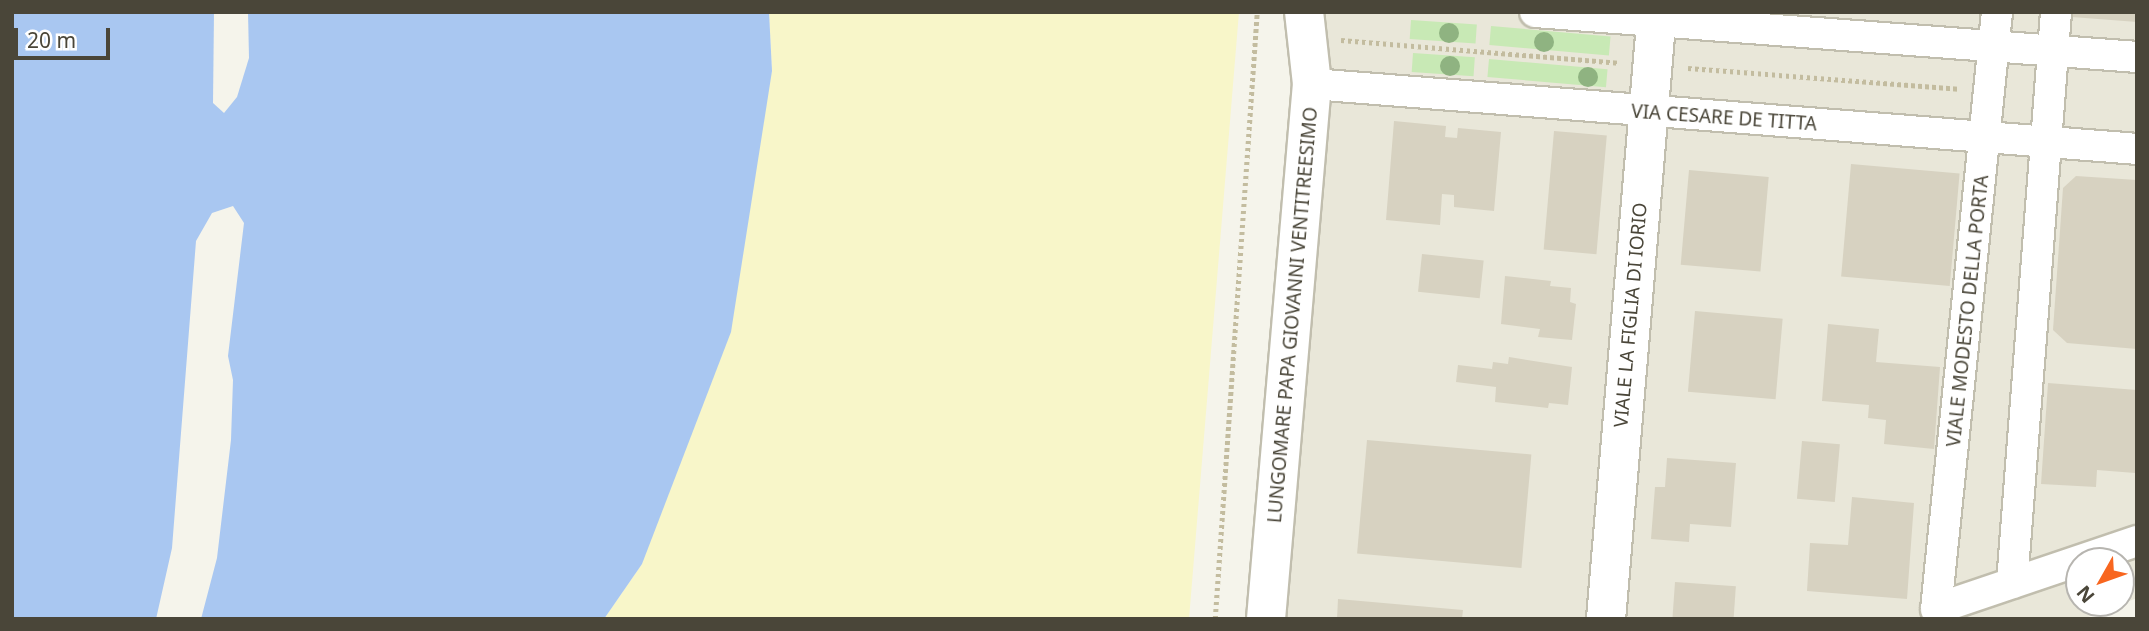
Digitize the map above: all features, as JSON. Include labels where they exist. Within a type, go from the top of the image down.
[{"type":"street","name":"LUNGOMARE PAPA GIOVANNI VENTITREESIMO","points":[[1266,619],[1312,84],[1304,12]]},
{"type":"street","points":[[1535,12],[1656,16],[2137,57]]},
{"type":"street","name":"VIALE MODESTO DELLA PORTA","points":[[1997,12],[1936,609],[2011,583]]},
{"type":"street","points":[[2056,12],[2043,142],[2011,583],[2137,541]]},
{"type":"street","name":"VIALE LA FIGLIA DI IORIO","points":[[1606,619],[1656,16]]},
{"type":"street","name":"VIA CESARE DE TITTA","points":[[1312,84],[2137,149]]},
{"type":"path","points":[[1215,619],[1257,12]]},
{"type":"path","points":[[1332,39],[1623,64]]},
{"type":"path","points":[[1676,67],[1966,90]]},
{"type":"shaded area","points":[[1321,12],[2137,12],[2137,598],[2135,599],[2135,547],[2065,547],[2065,617],[2088,617],[1287,619]]},
{"type":"green space","points":[[1411,20],[1477,25],[1476,44],[1410,39]]},
{"type":"green space","points":[[1491,26],[1611,36],[1609,55],[1489,45]]},
{"type":"green space","points":[[1413,53],[1475,57],[1474,76],[1412,72]]},
{"type":"green space","points":[[1489,59],[1608,69],[1606,87],[1487,77]]},
{"type":"sand","points":[[769,12],[1239,12],[1189,619],[604,619],[642,564],[772,71]]},
{"type":"water","points":[[12,12],[769,12],[772,71],[731,332],[642,564],[604,619],[12,619]]},
{"type":"pier","points":[[214,12],[248,12],[249,58],[237,97],[224,113],[213,103]]},
{"type":"pier","points":[[233,206],[244,223],[228,356],[233,380],[231,440],[217,558],[201,619],[156,619],[172,548],[196,241],[212,213]]},
{"type":"building","points":[[2072,12],[2137,12],[2137,22],[2072,17]]},
{"type":"building","points":[[1394,121],[1446,126],[1445,137],[1457,138],[1458,128],[1501,132],[1494,211],[1454,207],[1454,195],[1442,194],[1440,225],[1386,220]]},
{"type":"building","points":[[1554,131],[1607,136],[1596,254],[1544,250]]},
{"type":"building","points":[[1851,164],[1960,173],[1950,286],[1841,277]]},
{"type":"building","points":[[1689,170],[1769,177],[1760,272],[1681,265]]},
{"type":"building","points":[[2076,176],[2137,180],[2137,349],[2067,343],[2053,330],[2063,188]]},
{"type":"building","points":[[1422,254],[1484,260],[1480,298],[1418,292]]},
{"type":"building","points":[[1505,276],[1551,281],[1550,286],[1571,288],[1570,302],[1576,304],[1572,340],[1538,337],[1540,329],[1501,324]]},
{"type":"building","points":[[1695,311],[1783,319],[1776,399],[1688,392]]},
{"type":"building","points":[[1828,324],[1879,329],[1876,362],[1940,367],[1934,449],[1884,444],[1886,420],[1868,418],[1869,405],[1822,401]]},
{"type":"building","points":[[1509,357],[1572,367],[1568,405],[1549,403],[1548,408],[1495,402],[1496,387],[1456,382],[1458,365],[1492,369],[1493,362],[1508,364]]},
{"type":"building","points":[[2048,383],[2137,390],[2135,473],[2097,470],[2096,487],[2041,484]]},
{"type":"building","points":[[1367,440],[1531,454],[1521,568],[1357,554]]},
{"type":"building","points":[[1802,441],[1840,444],[1835,502],[1797,499]]},
{"type":"building","points":[[1667,458],[1736,463],[1731,527],[1690,524],[1689,542],[1651,539],[1655,487],[1665,487]]},
{"type":"building","points":[[1852,497],[1914,503],[1907,599],[1807,591],[1810,543],[1848,545]]},
{"type":"building","points":[[1675,582],[1736,586],[1734,619],[1672,619]]},
{"type":"building","points":[[1338,599],[1463,610],[1462,619],[1337,619]]}]
